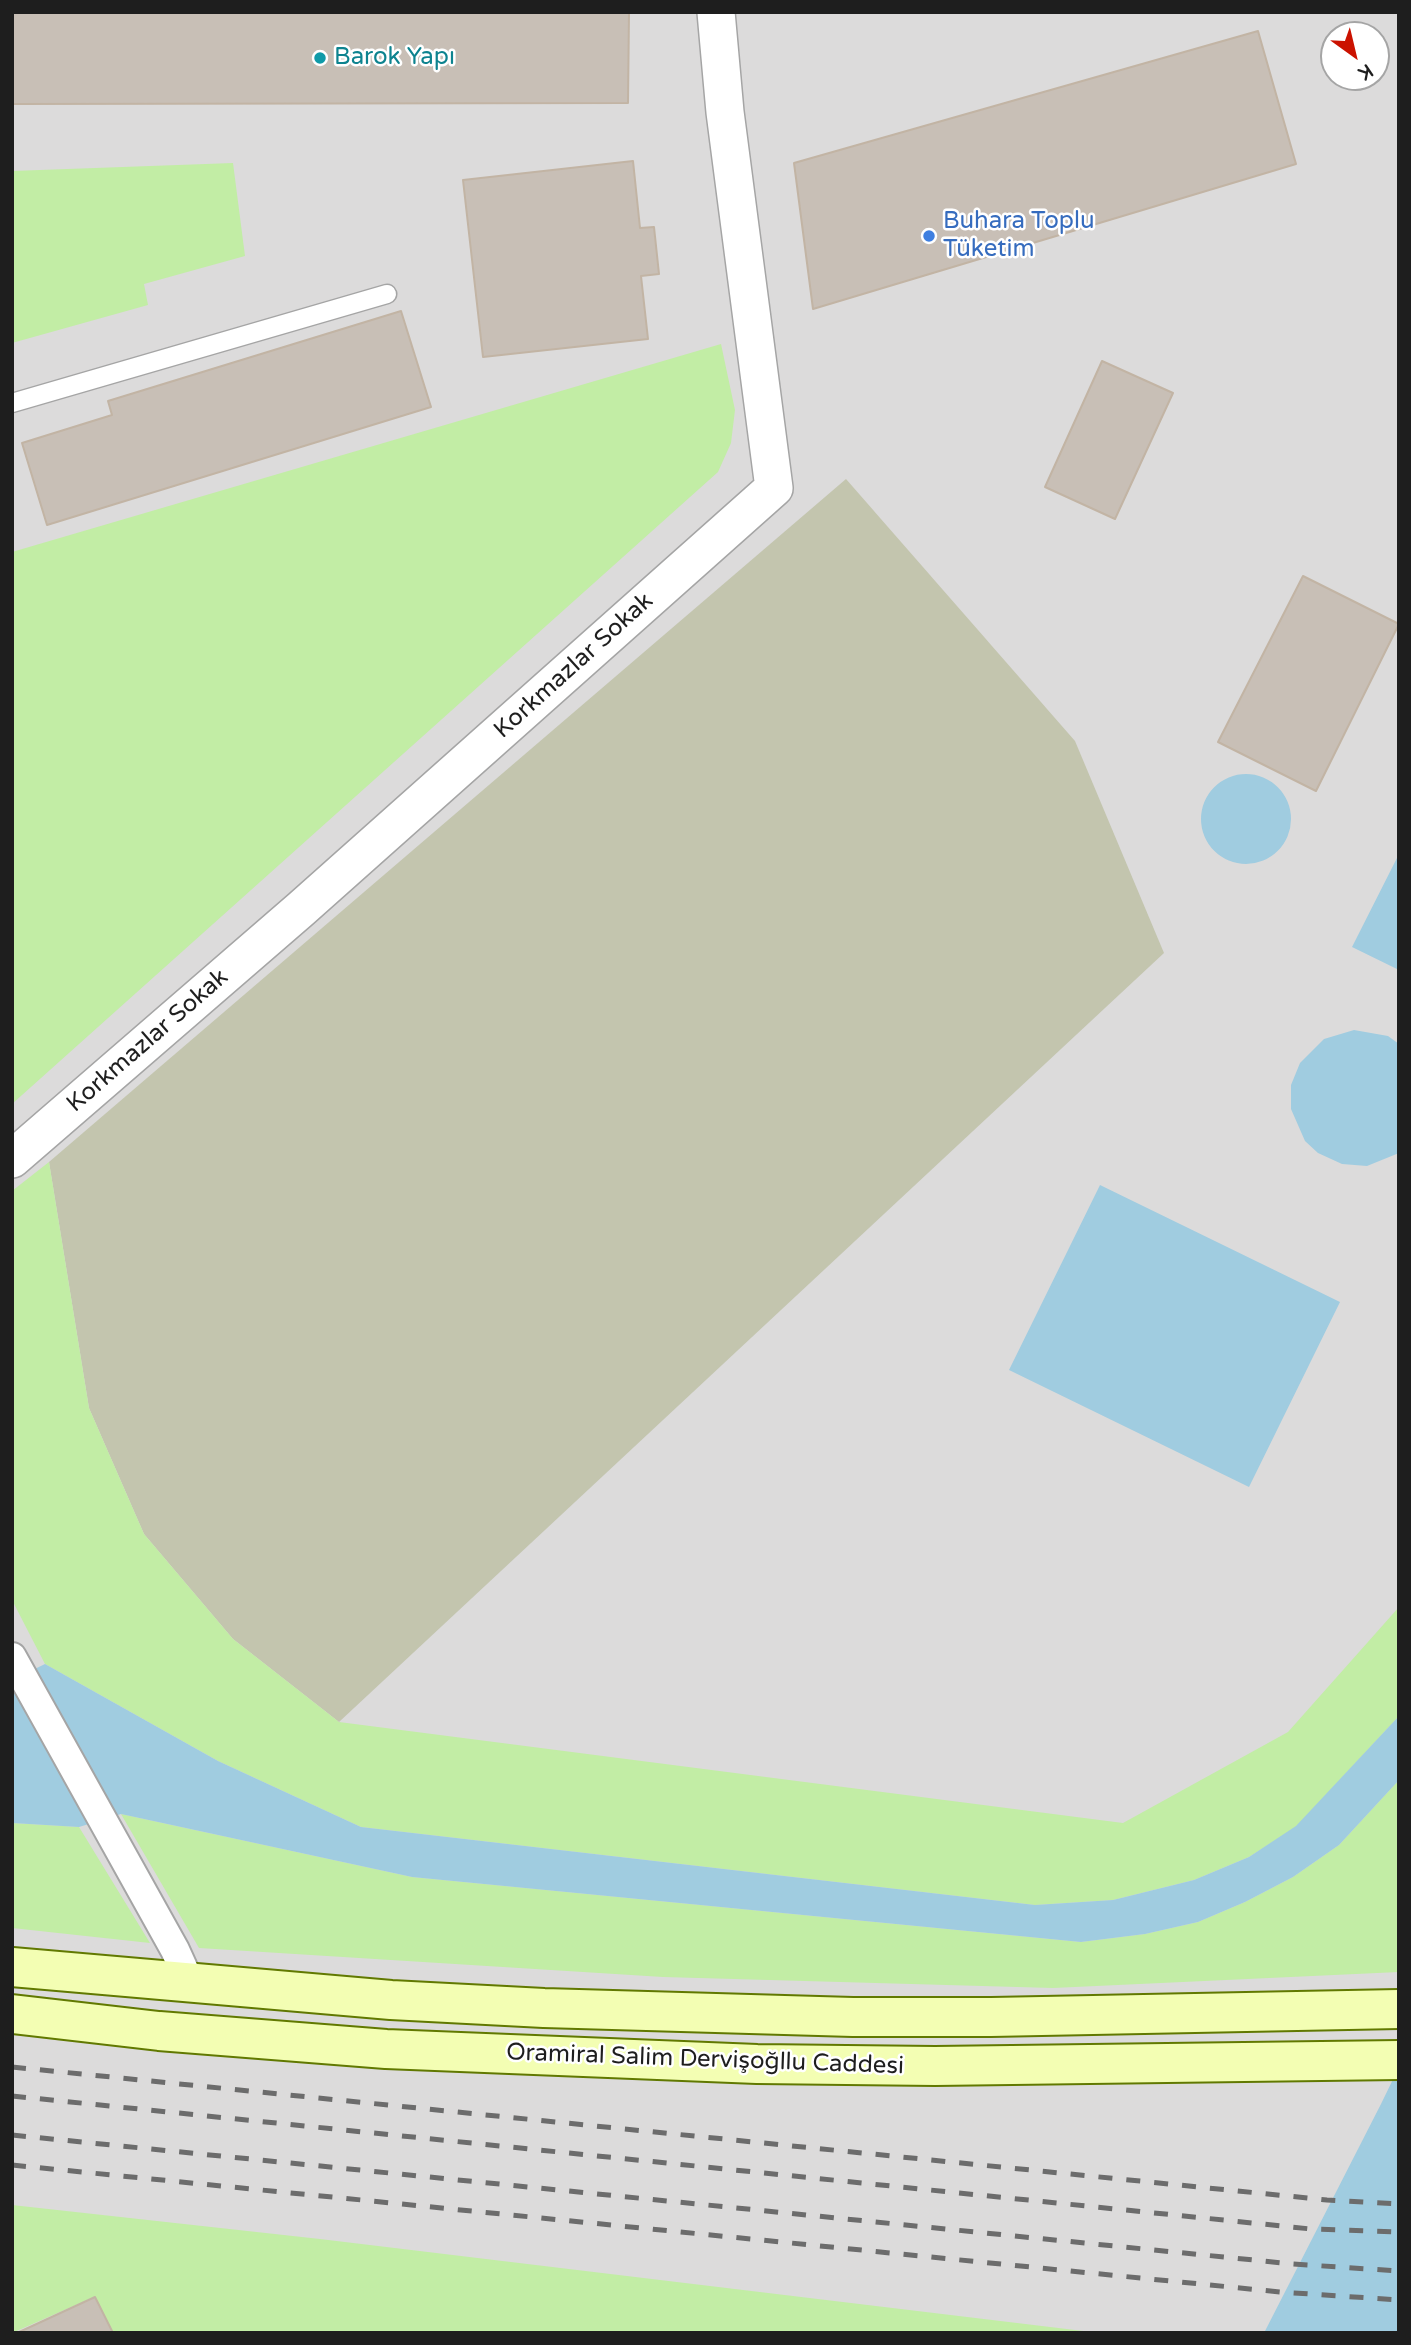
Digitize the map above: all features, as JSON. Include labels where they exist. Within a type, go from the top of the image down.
[{"type":"main road","name":"Oramiral Salim Dervişoğllu Caddesi","points":[[12,1967],[183,1967],[446,2003],[853,2017],[1399,2009]]},
{"type":"main road","name":"Oramiral Salim Dervişoğllu Caddesi","points":[[12,2014],[159,2031],[386,2049],[757,2064],[935,2066],[1399,2060]]},
{"type":"street","name":"Korkmazlar Sokak","points":[[12,1159],[301,909],[774,488],[725,112],[716,12]]},
{"type":"street","points":[[12,1657],[183,1967]]},
{"type":"lane","points":[[12,403],[387,294]]},
{"type":"shaded area","points":[[12,12],[1399,12],[1399,2333],[12,2333]]},
{"type":"shaded area","points":[[846,479],[1075,741],[1164,953],[339,1722],[233,1639],[144,1534],[89,1408],[49,1162]]},
{"type":"green space","points":[[233,163],[245,256],[144,284],[148,305],[12,343],[12,171]]},
{"type":"green space","points":[[721,344],[735,410],[731,443],[718,472],[12,1104],[12,552]]},
{"type":"green space","points":[[49,1162],[89,1408],[144,1534],[233,1639],[339,1722],[1123,1823],[1288,1732],[1399,1607],[1399,1716],[1296,1827],[1249,1857],[1194,1880],[1113,1900],[1035,1905],[361,1827],[218,1761],[45,1664],[12,1600],[12,1191]]},
{"type":"green space","points":[[1399,1780],[1399,1972],[1053,1988],[663,1977],[199,1948],[121,1814],[412,1877],[1081,1942],[1145,1934],[1198,1922],[1245,1902],[1293,1877],[1339,1845]]},
{"type":"green space","points":[[12,1823],[79,1827],[150,1943],[12,1928]]},
{"type":"green space","points":[[12,2205],[320,2239],[1100,2333],[113,2333],[94,2297],[12,2333]]},
{"type":"water","points":[[1237,774],[1255,774],[1271,781],[1284,794],[1291,810],[1291,828],[1284,844],[1271,857],[1255,864],[1237,864],[1221,857],[1208,844],[1201,828],[1201,810],[1208,794],[1221,781]]},
{"type":"water","points":[[1399,854],[1399,970],[1352,947]]},
{"type":"water","points":[[1354,1030],[1388,1036],[1399,1044],[1399,1153],[1367,1166],[1342,1164],[1318,1153],[1305,1141],[1291,1109],[1291,1085],[1300,1063],[1324,1039]]},
{"type":"water","points":[[1100,1185],[1340,1302],[1249,1487],[1009,1370]]},
{"type":"water","points":[[45,1664],[218,1761],[361,1827],[1035,1905],[1113,1900],[1194,1880],[1249,1857],[1296,1826],[1399,1716],[1399,1780],[1339,1845],[1293,1877],[1245,1902],[1198,1922],[1145,1934],[1081,1942],[412,1877],[121,1814],[79,1827],[12,1823],[12,1680]]},
{"type":"water","points":[[1399,2067],[1399,2333],[1264,2333],[1381,2104]]},
{"type":"building","name":"Barok Yapı","points":[[12,12],[629,12],[628,103],[12,104]]},
{"type":"building","name":"Buhara Toplu Tüketim","points":[[1258,31],[1296,164],[813,309],[794,163]]},
{"type":"building","points":[[633,161],[640,228],[654,227],[659,274],[641,276],[648,339],[483,357],[463,180]]},
{"type":"building","points":[[401,311],[431,407],[47,525],[22,443],[112,415],[108,401]]},
{"type":"building","points":[[1102,361],[1173,393],[1115,519],[1045,487]]},
{"type":"building","points":[[1303,576],[1399,624],[1316,791],[1218,742]]},
{"type":"building","points":[[95,2297],[113,2333],[17,2333]]},
{"type":"railway","points":[[12,2067],[1327,2200],[1399,2204]]},
{"type":"railway","points":[[12,2096],[1311,2229],[1399,2232]]},
{"type":"railway","points":[[12,2135],[1293,2264],[1399,2271]]},
{"type":"railway","points":[[12,2165],[1280,2292],[1399,2300]]},
{"type":"place","name":"Barok Yapı","points":[[320,58]]},
{"type":"place","name":"Buhara Toplu Tüketim","points":[[929,236]]}]
